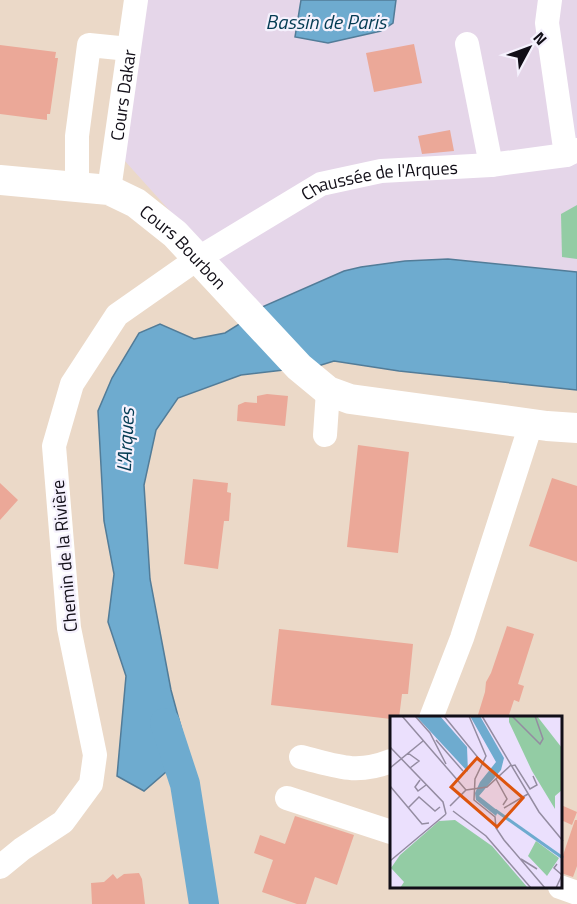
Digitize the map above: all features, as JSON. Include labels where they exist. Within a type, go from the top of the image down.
[{"type":"main road","name":"Cours Bourbon","points":[[0,180],[109,190],[136,203],[175,234],[298,367],[328,391],[350,399],[531,424],[577,428]]},
{"type":"street","name":"Cours Dakar","points":[[109,190],[136,0]]},
{"type":"street","points":[[550,0],[547,24],[572,153]]},
{"type":"street","points":[[467,44],[491,165]]},
{"type":"street","points":[[77,187],[77,136],[89,45],[129,49]]},
{"type":"street","name":"Chaussée de l'Arques","points":[[197,259],[321,184],[381,171],[491,165],[572,153]]},
{"type":"street","name":"Chemin de la Rivière","points":[[0,867],[22,849],[63,822],[91,784],[95,755],[69,628],[54,446],[72,384],[117,315],[197,259]]},
{"type":"street","points":[[325,435],[328,391]]},
{"type":"street","points":[[432,716],[462,638],[531,424]]},
{"type":"street","points":[[302,758],[350,770],[390,761]]},
{"type":"street","points":[[287,798],[390,832]]},
{"type":"street","points":[[562,887],[577,893]]},
{"type":"shaded area","points":[[0,0],[146,0],[260,311],[225,333],[194,339],[160,325],[98,410],[104,521],[114,574],[108,622],[126,676],[117,776],[188,753],[171,690],[150,579],[144,485],[156,430],[178,398],[241,375],[318,366],[334,361],[399,371],[577,390],[577,904],[0,904]]},
{"type":"shaded area","points":[[146,0],[301,0],[296,37],[393,23],[396,0],[577,0],[577,272],[448,259],[377,264],[344,271],[262,307],[260,311],[124,160]]},
{"type":"green space","points":[[577,205],[577,259],[562,257],[561,214]]},
{"type":"water","name":"Bassin de Paris","points":[[301,0],[396,0],[393,23],[381,31],[328,43],[295,37]]},
{"type":"water","points":[[448,259],[577,272],[577,390],[399,371],[334,361],[318,366],[241,375],[178,398],[156,430],[144,485],[150,579],[171,690],[188,753],[144,791],[117,776],[126,676],[108,622],[114,574],[104,521],[98,411],[112,378],[139,333],[160,324],[194,339],[225,333],[260,311],[262,307],[344,271],[405,261]]},
{"type":"building","points":[[414,44],[422,83],[374,92],[366,53]]},
{"type":"building","points":[[0,45],[56,52],[55,58],[58,58],[50,114],[47,114],[47,120],[0,114]]},
{"type":"building","points":[[450,130],[454,151],[422,154],[418,136]]},
{"type":"building","points":[[267,394],[288,396],[285,426],[237,421],[238,405],[245,402],[257,403],[257,396]]},
{"type":"building","points":[[358,445],[409,452],[398,553],[347,547]]},
{"type":"building","points":[[552,478],[577,486],[577,562],[529,546]]},
{"type":"building","points":[[193,479],[228,483],[227,492],[231,493],[229,521],[224,521],[218,569],[184,564]]},
{"type":"building","points":[[0,483],[18,500],[0,520]]},
{"type":"building","points":[[507,626],[534,634],[518,684],[524,686],[519,702],[514,700],[509,716],[478,716],[486,682]]},
{"type":"building","points":[[279,629],[413,644],[408,694],[402,694],[399,716],[390,716],[390,719],[271,705]]},
{"type":"building","points":[[562,805],[577,812],[572,825],[562,820]]},
{"type":"building","points":[[295,816],[354,835],[337,885],[315,877],[306,904],[297,904],[262,892],[273,860],[254,853],[260,835],[285,844]]},
{"type":"building","points":[[575,820],[577,820],[577,866],[573,877],[562,873],[562,858]]},
{"type":"building","points":[[139,873],[142,879],[145,904],[92,904],[91,883],[104,882],[113,874],[117,879],[124,874]]},
{"type":"waterway","name":"L'Arques","points":[[165,723],[185,784],[204,904]]}]
